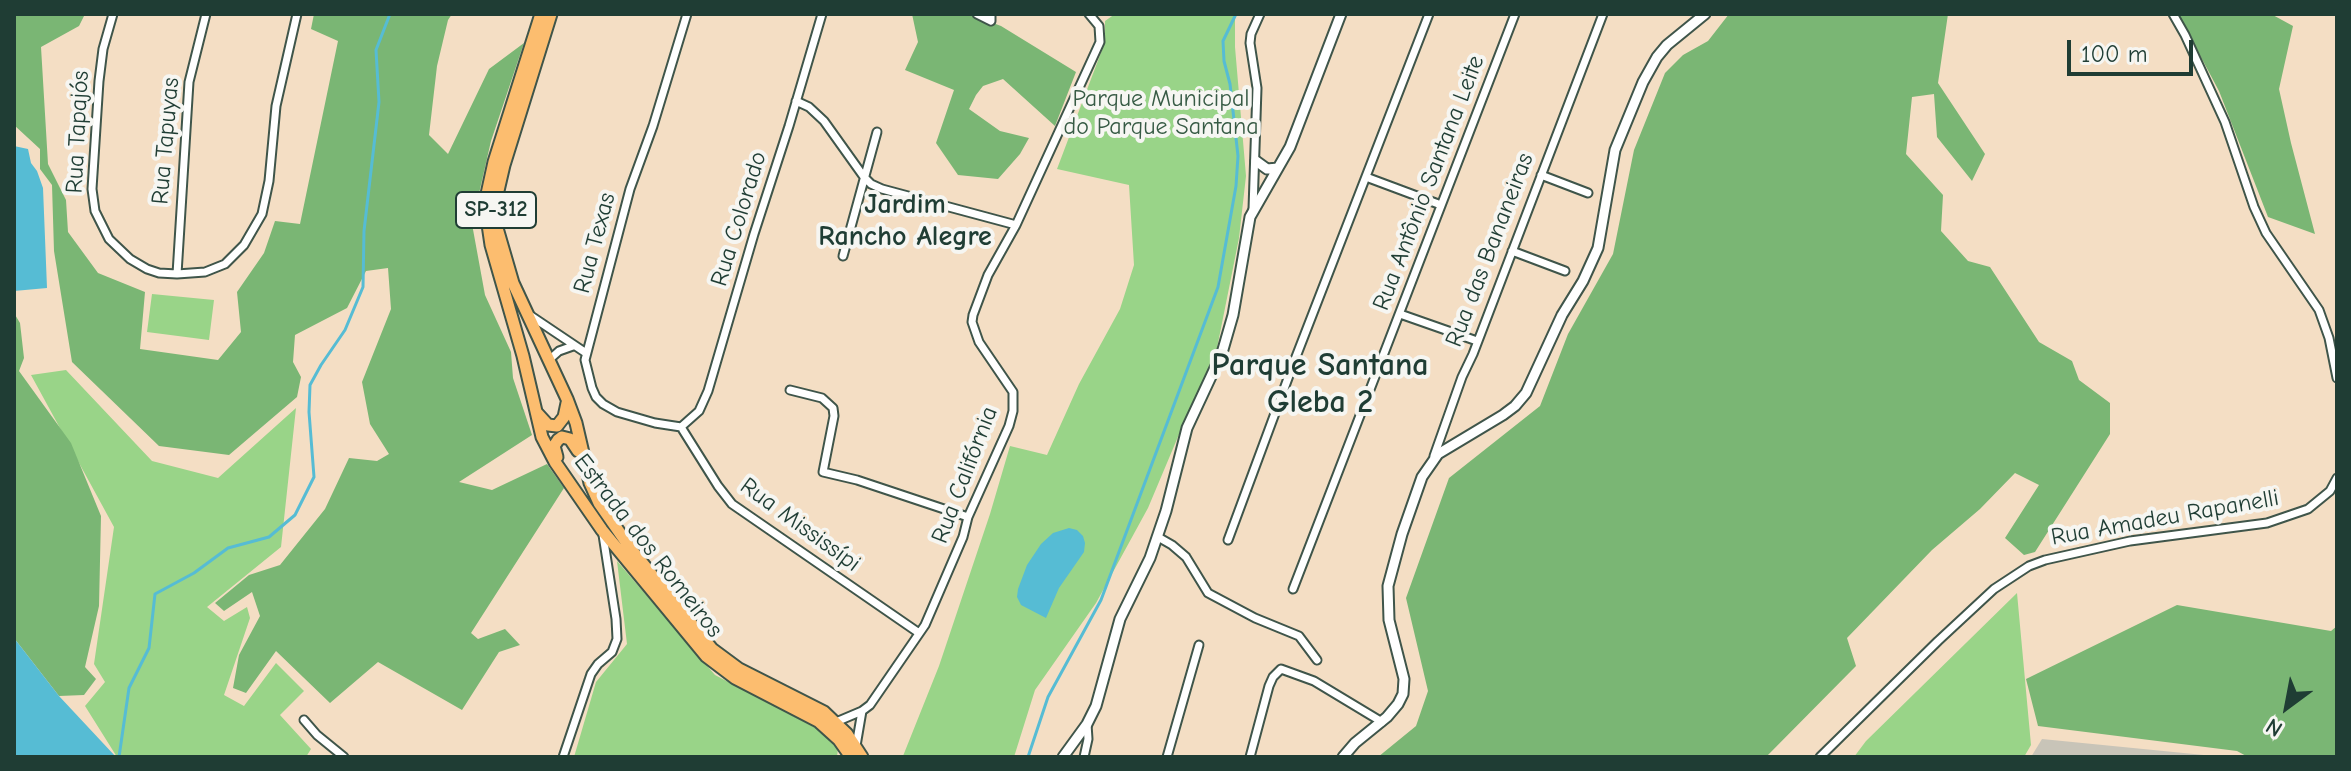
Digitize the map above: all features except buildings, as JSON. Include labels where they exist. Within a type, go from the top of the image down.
[{"type":"main road","name":"Estrada dos Romeiros","points":[[541,14],[494,162],[486,211],[491,245],[523,356],[542,437],[602,530],[706,656],[735,678],[818,721],[856,753]]},
{"type":"main road","name":"Estrada dos Romeiros","points":[[551,14],[504,165],[497,195],[497,228],[513,283],[550,359],[576,423],[594,492],[612,523],[712,649],[739,669],[811,704],[836,722],[856,753]]},
{"type":"main road","points":[[534,410],[548,425],[557,426],[564,417],[567,399]]},
{"type":"main road","points":[[562,472],[554,446],[562,437],[570,439],[583,459]]},
{"type":"street","name":"Rua Tapajós","points":[[113,14],[103,49],[99,81],[92,189],[95,211],[109,239],[130,259],[159,273],[177,274],[205,272],[225,264],[244,245],[262,214],[269,181],[280,83],[297,14]]},
{"type":"street","name":"Rua Tapuyas","points":[[177,274],[188,94],[206,14]]},
{"type":"street","name":"Rua Texas","points":[[681,427],[617,412],[603,404],[596,397],[585,364],[630,189],[687,14]]},
{"type":"street","name":"Rua Colorado","points":[[681,427],[699,411],[708,391],[822,14]]},
{"type":"street","points":[[977,14],[991,18]]},
{"type":"street","name":"Rua Califórnia","points":[[836,722],[870,705],[934,608],[968,517],[1009,426],[1013,392],[979,342],[972,322],[973,315],[988,275],[1016,225],[1100,42],[1099,26],[1089,14]]},
{"type":"street","points":[[1253,209],[1257,88],[1250,43],[1260,14]]},
{"type":"street","points":[[1063,757],[1096,706],[1120,619],[1158,537],[1190,420],[1230,331],[1250,217],[1290,147],[1341,14]]},
{"type":"street","points":[[1228,540],[1429,14]]},
{"type":"street","name":"Rua Antônio Santana Leite","points":[[1293,589],[1515,14]]},
{"type":"street","name":"Rua das Bananeiras","points":[[1343,757],[1398,704],[1404,686],[1389,620],[1388,586],[1417,488],[1431,461],[1603,14]]},
{"type":"street","points":[[1431,461],[1503,415],[1526,393],[1562,315],[1583,281],[1598,248],[1615,150],[1643,82],[1667,45],[1705,14]]},
{"type":"street","points":[[2173,14],[2225,122],[2266,233],[2319,310],[2329,338],[2337,378]]},
{"type":"street","points":[[796,101],[809,107],[824,121],[871,184],[1016,225]]},
{"type":"street","points":[[843,256],[877,132]]},
{"type":"street","points":[[1256,161],[1267,169],[1278,168]]},
{"type":"street","points":[[1541,175],[1588,193]]},
{"type":"street","points":[[1366,177],[1441,205]]},
{"type":"street","points":[[1512,251],[1565,271]]},
{"type":"street","points":[[526,312],[586,353]]},
{"type":"street","points":[[1400,314],[1477,341]]},
{"type":"street","points":[[550,359],[559,351],[573,346]]},
{"type":"street","points":[[790,390],[822,398],[833,408],[823,472],[857,480],[968,517]]},
{"type":"street","name":"Rua Mississípi","points":[[681,427],[732,504],[919,633]]},
{"type":"street","name":"Rua Amadeu Rapanelli","points":[[1820,757],[1994,589],[2029,566],[2130,541],[2267,523],[2308,509],[2330,491],[2337,478]]},
{"type":"street","points":[[563,757],[591,674],[612,652],[617,639],[602,530]]},
{"type":"street","points":[[1158,537],[1186,557],[1208,593],[1255,618],[1299,636],[1317,660]]},
{"type":"street","points":[[1167,757],[1199,645]]},
{"type":"street","points":[[1250,757],[1269,686],[1281,669],[1314,681],[1382,722]]},
{"type":"street","name":"Rua Califórnia","points":[[856,753],[862,711]]},
{"type":"street","points":[[304,720],[344,757]]},
{"type":"street","points":[[1084,757],[1087,724]]},
{"type":"street","points":[[1070,748],[1086,748]]},
{"type":"shaded area","points":[[2042,739],[2224,757],[2031,757]]},
{"type":"green space","points":[[14,14],[85,14],[79,26],[41,47],[48,164],[66,200],[68,232],[98,273],[145,292],[140,349],[218,360],[241,332],[237,292],[264,253],[275,221],[300,224],[338,41],[311,29],[314,14],[452,14],[437,66],[429,135],[448,154],[489,69],[524,43],[491,141],[472,224],[485,295],[511,352],[513,378],[532,435],[459,482],[492,490],[547,464],[564,488],[471,633],[478,639],[505,629],[520,645],[499,652],[462,710],[378,662],[330,703],[276,651],[246,693],[233,688],[239,655],[260,616],[252,592],[224,611],[215,603],[249,575],[280,565],[325,509],[349,458],[377,461],[389,454],[370,424],[362,382],[391,309],[388,268],[366,271],[347,308],[295,335],[293,362],[301,377],[297,397],[229,455],[159,446],[72,362],[54,251],[52,185],[40,169],[40,149],[14,125]]},
{"type":"green space","points":[[912,14],[969,14],[1001,26],[1076,72],[1055,126],[1003,79],[983,86],[976,95],[969,109],[1000,131],[1029,138],[1020,154],[998,179],[958,175],[936,143],[954,90],[905,70],[918,42]]},
{"type":"green space","name":"Parque Municipal do Parque Santana","points":[[1115,14],[1235,14],[1246,176],[1239,238],[1213,368],[1180,432],[1148,508],[1096,603],[1035,690],[1014,757],[905,757],[939,666],[1010,446],[1047,455],[1079,384],[1120,309],[1134,265],[1129,185],[1057,169],[1105,42],[1105,21]]},
{"type":"green space","points":[[1729,14],[1948,14],[1938,83],[1985,154],[1972,181],[1937,137],[1934,94],[1912,97],[1906,154],[1943,195],[1941,231],[1968,261],[1990,267],[2039,342],[2072,361],[2079,380],[2110,403],[2110,434],[2035,552],[2024,555],[2005,538],[2039,485],[2015,473],[1980,509],[1932,550],[1847,638],[1856,666],[1766,757],[1378,757],[1416,726],[1428,691],[1406,598],[1449,478],[1540,406],[1568,334],[1613,254],[1634,150],[1665,73],[1683,55],[1708,41]]},
{"type":"green space","points":[[2178,14],[2271,14],[2293,26],[2279,89],[2315,234],[2268,217],[2219,91]]},
{"type":"green space","points":[[152,294],[214,300],[209,340],[147,332]]},
{"type":"green space","points":[[14,313],[20,323],[24,358],[19,371],[71,443],[101,516],[99,606],[85,667],[96,679],[84,695],[59,696],[14,638]]},
{"type":"green space","points":[[66,370],[152,461],[218,478],[296,408],[281,547],[207,607],[224,621],[247,607],[250,618],[224,695],[244,706],[276,663],[304,691],[280,715],[311,749],[306,757],[117,757],[85,706],[105,682],[94,664],[114,527],[31,375]]},
{"type":"green space","points":[[617,561],[715,675],[839,740],[837,757],[574,757],[596,682],[627,644]]},
{"type":"green space","points":[[2017,593],[2031,745],[2024,757],[1854,757],[1866,741]]},
{"type":"green space","points":[[2177,605],[2331,631],[2337,626],[2337,757],[2248,757],[2237,751],[2038,726],[2026,679]]},
{"type":"water","points":[[14,146],[28,149],[43,188],[47,288],[14,291]]},
{"type":"water","points":[[1069,528],[1083,536],[1084,552],[1059,588],[1046,618],[1021,605],[1017,597],[1018,589],[1027,565],[1041,544],[1053,533]]},
{"type":"water","points":[[14,638],[59,696],[116,757],[14,757]]},
{"type":"waterway","points":[[119,757],[129,688],[149,648],[155,594],[194,573],[228,548],[269,537],[295,515],[314,477],[310,385],[345,330],[363,287],[364,231],[379,102],[376,50],[390,14]]},
{"type":"waterway","points":[[1028,757],[1048,697],[1101,600],[1218,287],[1236,186],[1238,156],[1223,41],[1236,14]]},
{"type":"district","name":"Jardim Rancho Alegre","points":[[905,221]]},
{"type":"district","name":"Parque Santana Gleba 2","points":[[1320,384]]}]
